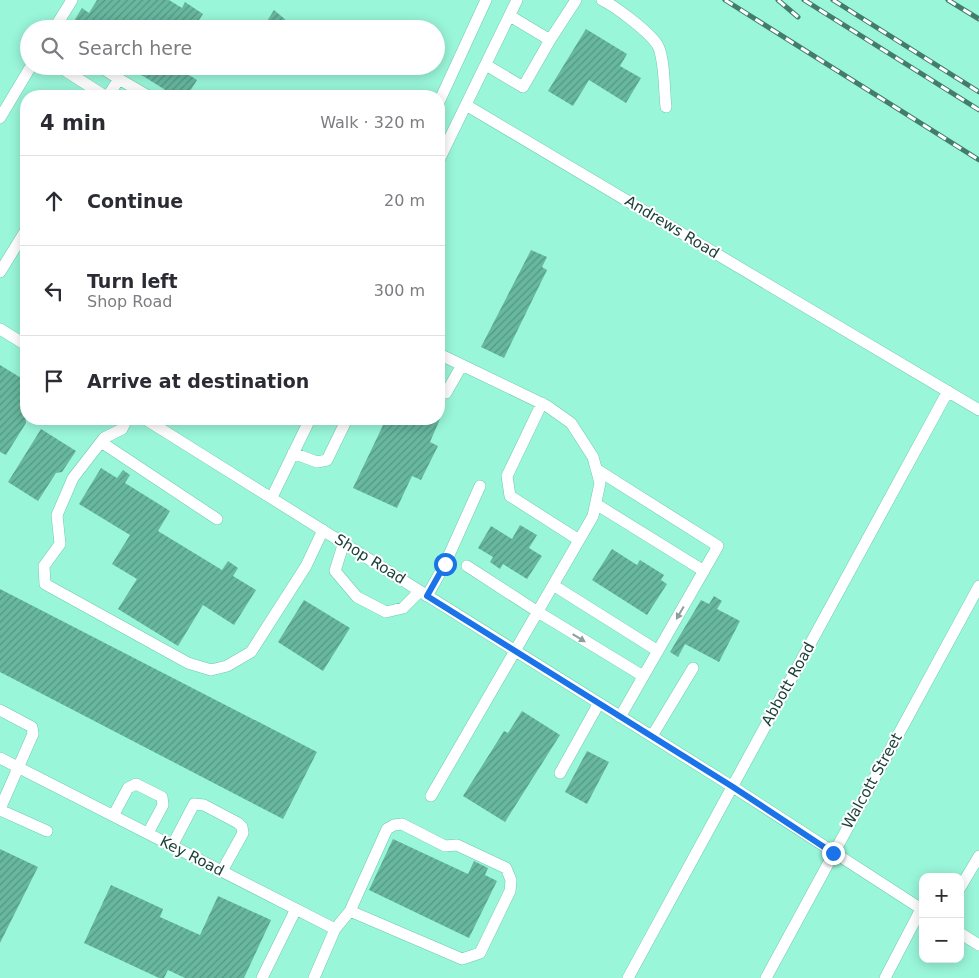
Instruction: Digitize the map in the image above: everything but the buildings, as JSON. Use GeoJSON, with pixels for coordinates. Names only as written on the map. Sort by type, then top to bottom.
{"type":"FeatureCollection","features":[{"type":"Feature","properties":{"kind":"street"},"geometry":{"type":"LineString","coordinates":[[60,20],[72,0]]}},
{"type":"Feature","properties":{"kind":"street"},"geometry":{"type":"LineString","coordinates":[[445,90],[486,0]]}},
{"type":"Feature","properties":{"kind":"street"},"geometry":{"type":"LineString","coordinates":[[445,148],[517,0]]}},
{"type":"Feature","properties":{"kind":"street"},"geometry":{"type":"LineString","coordinates":[[486,65],[523,87],[576,0]]}},
{"type":"Feature","properties":{"kind":"street"},"geometry":{"type":"LineString","coordinates":[[602,0],[611,4],[633,21],[658,46],[666,108]]}},
{"type":"Feature","properties":{"kind":"street"},"geometry":{"type":"LineString","coordinates":[[510,16],[550,40]]}},
{"type":"Feature","properties":{"kind":"street"},"geometry":{"type":"LineString","coordinates":[[0,118],[26,75]]}},
{"type":"Feature","properties":{"kind":"street"},"geometry":{"type":"LineString","coordinates":[[73,75],[97,90]]}},
{"type":"Feature","properties":{"kind":"street"},"geometry":{"type":"LineString","coordinates":[[113,75],[138,90]]}},
{"type":"Feature","properties":{"kind":"street"},"geometry":{"type":"LineString","coordinates":[[111,90],[119,79]]}},
{"type":"Feature","properties":{"kind":"street","name":"Andrews Road"},"geometry":{"type":"LineString","coordinates":[[466,106],[979,410]]}},
{"type":"Feature","properties":{"kind":"street"},"geometry":{"type":"LineString","coordinates":[[0,272],[20,240]]}},
{"type":"Feature","properties":{"kind":"street"},"geometry":{"type":"LineString","coordinates":[[0,329],[20,341]]}},
{"type":"Feature","properties":{"kind":"street"},"geometry":{"type":"LineString","coordinates":[[431,796],[593,516],[600,483],[593,457],[572,423],[542,404],[445,357]]}},
{"type":"Feature","properties":{"kind":"street"},"geometry":{"type":"LineString","coordinates":[[446,393],[462,365]]}},
{"type":"Feature","properties":{"kind":"street","name":"Abbott Road"},"geometry":{"type":"LineString","coordinates":[[628,978],[948,390]]}},
{"type":"Feature","properties":{"kind":"street"},"geometry":{"type":"LineString","coordinates":[[542,404],[507,476],[510,496],[579,540]]}},
{"type":"Feature","properties":{"kind":"street"},"geometry":{"type":"LineString","coordinates":[[124,425],[101,442],[73,478],[57,515],[60,544],[44,566],[46,584],[188,663],[211,670],[227,666],[250,652],[306,566],[324,530]]}},
{"type":"Feature","properties":{"kind":"street","name":"Shop Road"},"geometry":{"type":"LineString","coordinates":[[155,425],[733,787],[919,908]]}},
{"type":"Feature","properties":{"kind":"street"},"geometry":{"type":"LineString","coordinates":[[272,497],[307,425]]}},
{"type":"Feature","properties":{"kind":"street"},"geometry":{"type":"LineString","coordinates":[[293,453],[317,462],[328,460],[344,425]]}},
{"type":"Feature","properties":{"kind":"street"},"geometry":{"type":"LineString","coordinates":[[101,442],[218,519]]}},
{"type":"Feature","properties":{"kind":"street"},"geometry":{"type":"LineString","coordinates":[[596,469],[718,546],[620,717]]}},
{"type":"Feature","properties":{"kind":"street"},"geometry":{"type":"LineString","coordinates":[[344,542],[335,571],[357,597],[386,612],[403,608],[424,593],[445,564],[480,486]]}},
{"type":"Feature","properties":{"kind":"street"},"geometry":{"type":"LineString","coordinates":[[596,504],[704,571]]}},
{"type":"Feature","properties":{"kind":"street"},"geometry":{"type":"LineString","coordinates":[[467,566],[538,612],[644,676]]}},
{"type":"Feature","properties":{"kind":"street"},"geometry":{"type":"LineString","coordinates":[[553,586],[658,650]]}},
{"type":"Feature","properties":{"kind":"street","name":"Walcott Street"},"geometry":{"type":"LineString","coordinates":[[766,978],[979,586]]}},
{"type":"Feature","properties":{"kind":"street"},"geometry":{"type":"LineString","coordinates":[[652,736],[693,668]]}},
{"type":"Feature","properties":{"kind":"street"},"geometry":{"type":"LineString","coordinates":[[560,774],[599,703]]}},
{"type":"Feature","properties":{"kind":"street"},"geometry":{"type":"LineString","coordinates":[[0,710],[32,727],[33,734],[0,810],[47,831]]}},
{"type":"Feature","properties":{"kind":"street","name":"Key Road"},"geometry":{"type":"LineString","coordinates":[[0,758],[336,929]]}},
{"type":"Feature","properties":{"kind":"street"},"geometry":{"type":"LineString","coordinates":[[113,816],[128,788],[136,784],[162,797],[163,806],[148,833]]}},
{"type":"Feature","properties":{"kind":"street"},"geometry":{"type":"LineString","coordinates":[[172,846],[192,806],[199,804],[213,810],[238,823],[242,827],[243,833],[222,871]]}},
{"type":"Feature","properties":{"kind":"street"},"geometry":{"type":"LineString","coordinates":[[314,978],[336,929],[350,911],[387,829],[394,825],[402,824],[446,846],[457,845],[506,868],[511,880],[510,891],[480,954],[472,958],[462,959],[350,911]]}},
{"type":"Feature","properties":{"kind":"street"},"geometry":{"type":"LineString","coordinates":[[964,881],[979,856]]}},
{"type":"Feature","properties":{"kind":"street"},"geometry":{"type":"LineString","coordinates":[[262,978],[296,909]]}},
{"type":"Feature","properties":{"kind":"street"},"geometry":{"type":"LineString","coordinates":[[885,978],[919,916]]}},
{"type":"Feature","properties":{"kind":"street"},"geometry":{"type":"LineString","coordinates":[[964,936],[979,945]]}},
{"type":"Feature","properties":{"kind":"railway"},"geometry":{"type":"LineString","coordinates":[[725,0],[979,160]]}},
{"type":"Feature","properties":{"kind":"railway"},"geometry":{"type":"LineString","coordinates":[[778,0],[798,17]]}},
{"type":"Feature","properties":{"kind":"railway"},"geometry":{"type":"LineString","coordinates":[[804,0],[979,110]]}},
{"type":"Feature","properties":{"kind":"railway"},"geometry":{"type":"LineString","coordinates":[[833,0],[979,92]]}},
{"type":"Feature","properties":{"kind":"railway"},"geometry":{"type":"LineString","coordinates":[[948,0],[979,19]]}},
{"type":"Feature","properties":{"kind":"route"},"geometry":{"type":"LineString","coordinates":[[445,564],[427,596],[733,787],[833,853]]}}]}
